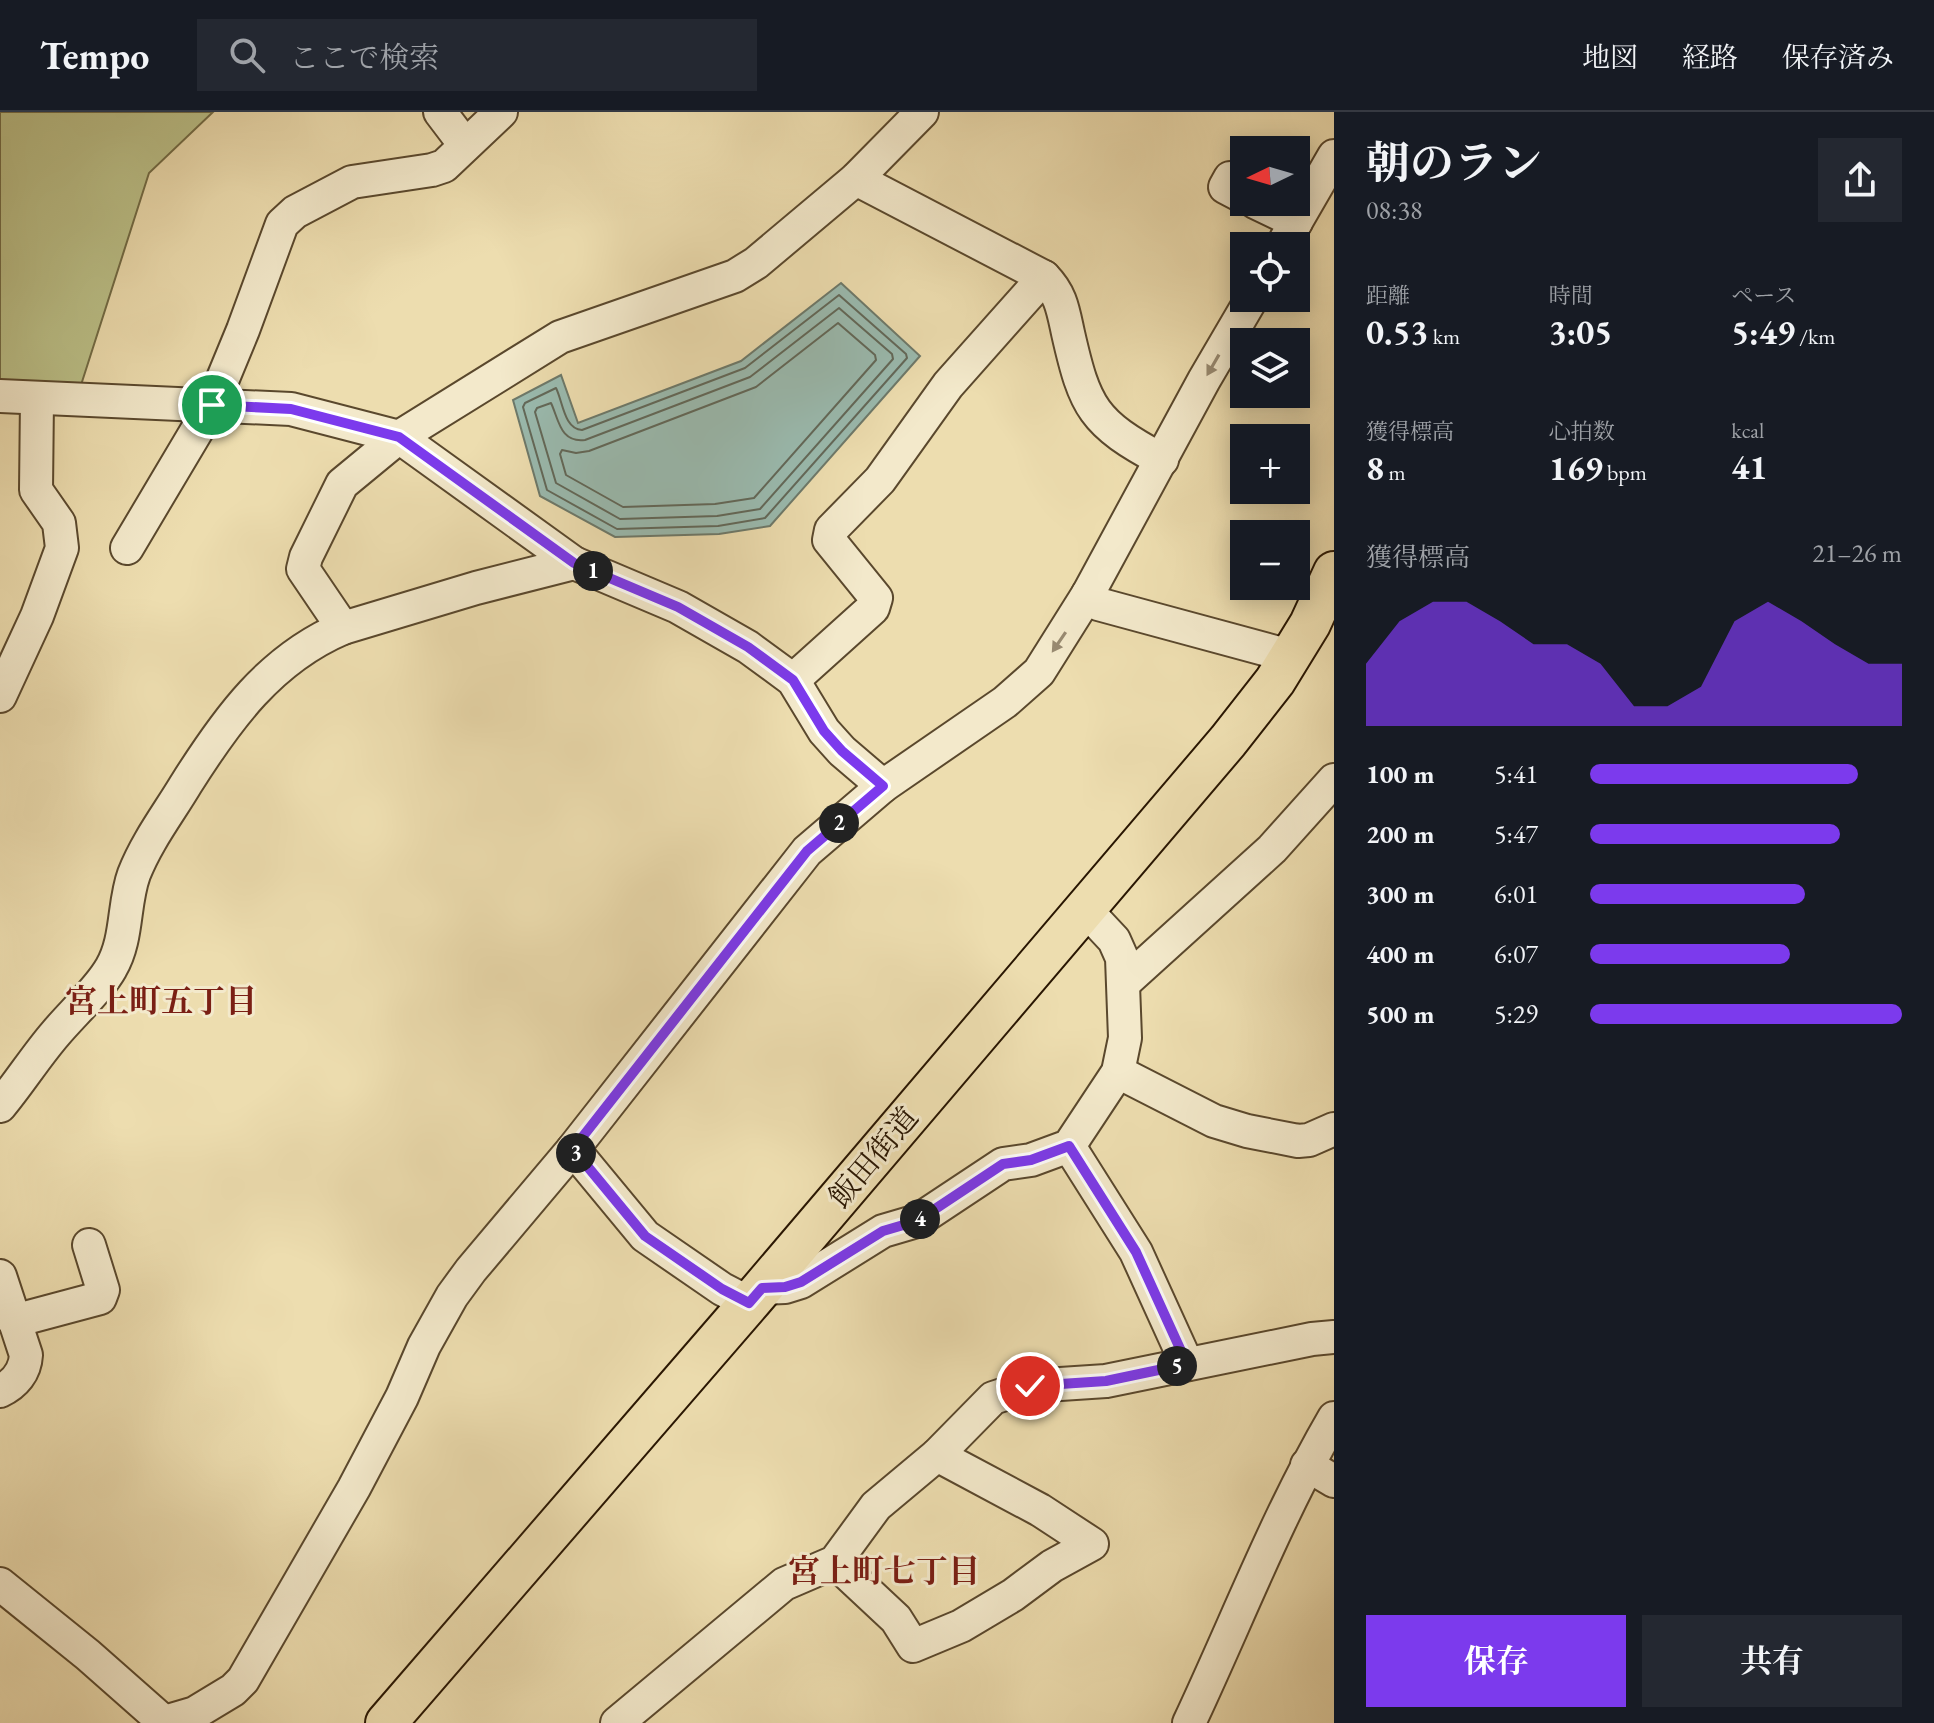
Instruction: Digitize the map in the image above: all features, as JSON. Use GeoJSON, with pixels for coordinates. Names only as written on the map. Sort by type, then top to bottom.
{"type":"FeatureCollection","features":[{"type":"Feature","properties":{"kind":"main road","name":"飯田街道"},"geometry":{"type":"LineString","coordinates":[[386,1723],[756,1296],[1228,741],[1275,681],[1310,624],[1334,572]]}},
{"type":"Feature","properties":{"kind":"street"},"geometry":{"type":"LineString","coordinates":[[440,112],[465,145]]}},
{"type":"Feature","properties":{"kind":"street"},"geometry":{"type":"LineString","coordinates":[[127,548],[212,405],[282,224],[295,212],[352,182],[444,166],[501,112]]}},
{"type":"Feature","properties":{"kind":"street"},"geometry":{"type":"LineString","coordinates":[[343,628],[303,569],[342,484],[399,437],[560,337],[735,276],[756,263],[856,179],[922,112]]}},
{"type":"Feature","properties":{"kind":"street"},"geometry":{"type":"LineString","coordinates":[[1290,232],[1334,156]]}},
{"type":"Feature","properties":{"kind":"street"},"geometry":{"type":"LineString","coordinates":[[856,179],[1044,277],[1061,299],[1080,381],[1090,405],[1112,431],[1162,460]]}},
{"type":"Feature","properties":{"kind":"street"},"geometry":{"type":"LineString","coordinates":[[1270,216],[1287,232]]}},
{"type":"Feature","properties":{"kind":"street"},"geometry":{"type":"LineString","coordinates":[[793,680],[873,608],[876,598],[829,540],[831,530],[880,480],[948,385],[1044,277]]}},
{"type":"Feature","properties":{"kind":"street"},"geometry":{"type":"LineString","coordinates":[[0,1584],[88,1655],[163,1722],[195,1713],[223,1697],[243,1680],[354,1488],[402,1397],[424,1346],[452,1296],[478,1260],[573,1149],[807,851],[883,786],[1005,702],[1039,672],[1088,594],[1244,312]]}},
{"type":"Feature","properties":{"kind":"street"},"geometry":{"type":"LineString","coordinates":[[0,396],[291,409],[399,437],[574,563],[678,607],[748,647],[793,680],[824,731],[883,786]]}},
{"type":"Feature","properties":{"kind":"street"},"geometry":{"type":"LineString","coordinates":[[0,696],[32,629],[62,548],[59,523],[36,490],[37,399]]}},
{"type":"Feature","properties":{"kind":"street"},"geometry":{"type":"LineString","coordinates":[[0,1106],[46,1044],[111,968],[124,934],[133,876],[157,827],[205,752],[243,701],[278,667],[326,635],[343,628],[476,588],[574,563]]}},
{"type":"Feature","properties":{"kind":"street"},"geometry":{"type":"LineString","coordinates":[[1088,594],[1098,604],[1290,656]]}},
{"type":"Feature","properties":{"kind":"street"},"geometry":{"type":"LineString","coordinates":[[1124,983],[1272,849],[1334,780]]}},
{"type":"Feature","properties":{"kind":"street"},"geometry":{"type":"LineString","coordinates":[[573,1149],[645,1236],[722,1289],[756,1296],[801,1282],[883,1231],[917,1221],[1003,1164],[1031,1160],[1069,1146],[1118,1072],[1125,1038],[1122,958],[1114,940],[1084,908]]}},
{"type":"Feature","properties":{"kind":"street"},"geometry":{"type":"LineString","coordinates":[[1118,1072],[1214,1121],[1238,1128],[1298,1141],[1309,1140],[1334,1129]]}},
{"type":"Feature","properties":{"kind":"street"},"geometry":{"type":"LineString","coordinates":[[1069,1146],[1136,1252],[1187,1364]]}},
{"type":"Feature","properties":{"kind":"street"},"geometry":{"type":"LineString","coordinates":[[14,1321],[100,1298],[103,1290],[89,1245]]}},
{"type":"Feature","properties":{"kind":"street"},"geometry":{"type":"LineString","coordinates":[[0,1276],[26,1355],[26,1365],[10,1386],[0,1391]]}},
{"type":"Feature","properties":{"kind":"street"},"geometry":{"type":"LineString","coordinates":[[617,1723],[784,1584],[835,1562],[876,1506],[937,1455],[993,1398],[1030,1386],[1106,1381],[1334,1337]]}},
{"type":"Feature","properties":{"kind":"street"},"geometry":{"type":"LineString","coordinates":[[1181,1721],[1266,1547],[1320,1473],[1334,1418]]}},
{"type":"Feature","properties":{"kind":"street"},"geometry":{"type":"LineString","coordinates":[[835,1562],[896,1619],[913,1646],[961,1626],[1013,1595],[1052,1566],[1092,1544],[1040,1510],[937,1455]]}},
{"type":"Feature","properties":{"kind":"green space"},"geometry":{"type":"Polygon","coordinates":[[[0,112],[213,112],[149,173],[81,385],[0,380],[0,112]]]}},
{"type":"Feature","properties":{"kind":"water"},"geometry":{"type":"Polygon","coordinates":[[[841,283],[920,356],[770,526],[719,534],[615,537],[540,496],[513,400],[561,375],[578,423],[741,361],[841,283]]]}},
{"type":"Feature","properties":{"kind":"district","name":"宮上町五丁目"},"geometry":{"type":"Point","coordinates":[161,1001]}},
{"type":"Feature","properties":{"kind":"district","name":"宮上町七丁目"},"geometry":{"type":"Point","coordinates":[884,1571]}},
{"type":"Feature","properties":{"kind":"route"},"geometry":{"type":"LineString","coordinates":[[212,405],[291,409],[399,437],[574,563],[678,607],[748,647],[793,680],[824,731],[883,786],[807,851],[573,1149],[645,1236],[722,1289],[749,1303],[762,1288],[785,1287],[801,1282],[883,1231],[917,1221],[1003,1164],[1031,1160],[1069,1146],[1136,1252],[1187,1364],[1106,1381],[1030,1386]]}}]}
